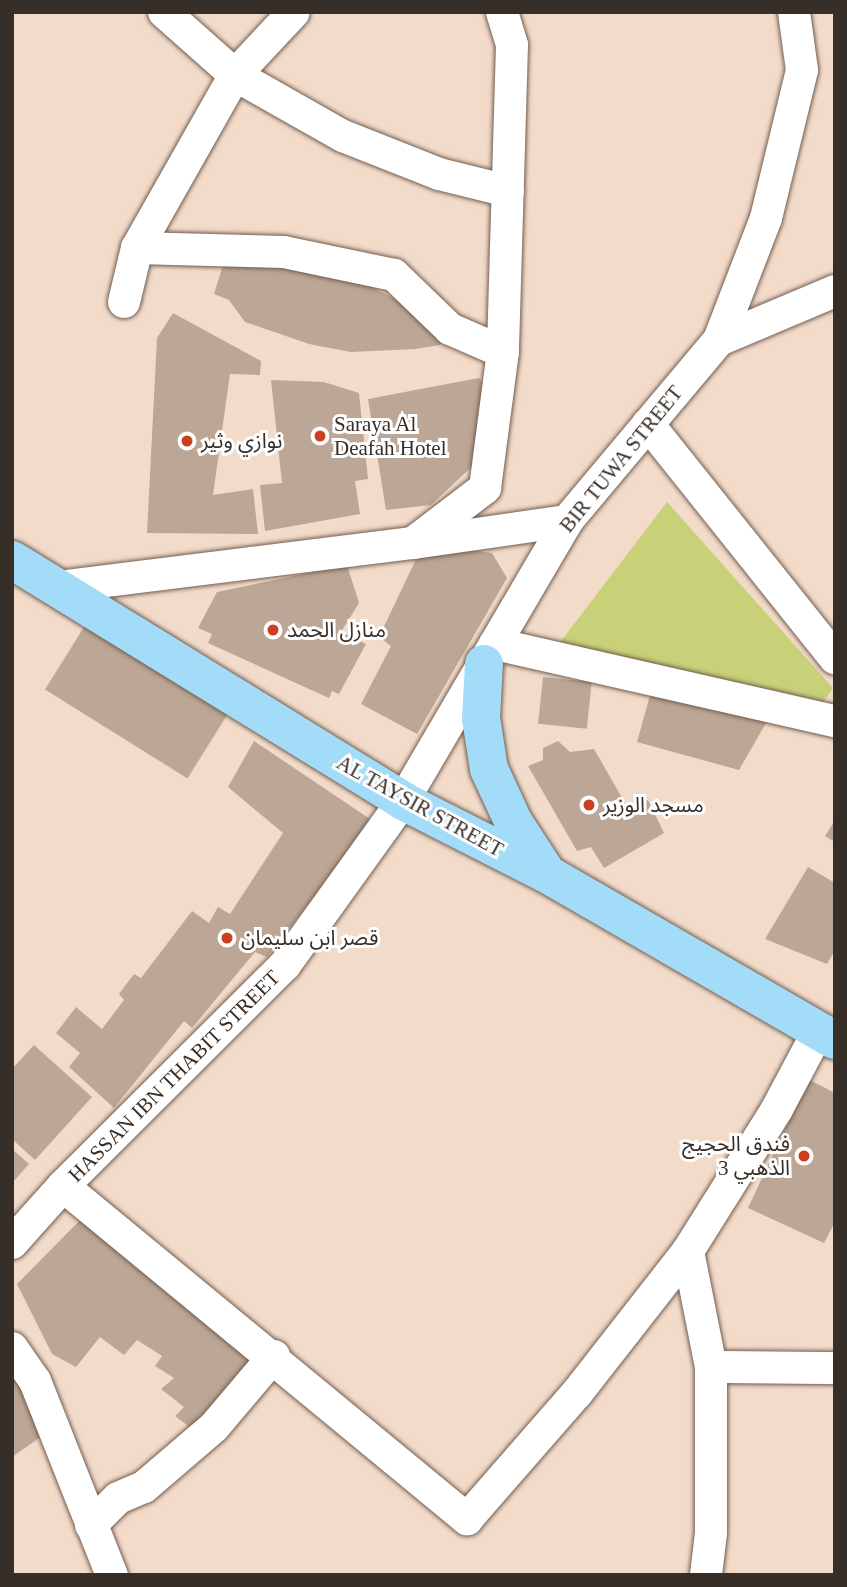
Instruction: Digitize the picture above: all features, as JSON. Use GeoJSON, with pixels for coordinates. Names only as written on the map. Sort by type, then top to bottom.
{"type":"FeatureCollection","features":[{"type":"Feature","properties":{"kind":"highway","name":"AL TAYSIR STREET"},"geometry":{"type":"LineString","coordinates":[[12,560],[403,801],[547,874],[826,1036]]}},
{"type":"Feature","properties":{"kind":"highway"},"geometry":{"type":"LineString","coordinates":[[489,654],[481,718],[489,769],[514,823],[547,874]]}},
{"type":"Feature","properties":{"kind":"street"},"geometry":{"type":"LineString","coordinates":[[164,12],[235,75],[343,136],[439,174],[508,191]]}},
{"type":"Feature","properties":{"kind":"street"},"geometry":{"type":"LineString","coordinates":[[124,302],[137,248],[235,75],[294,12]]}},
{"type":"Feature","properties":{"kind":"street"},"geometry":{"type":"LineString","coordinates":[[413,543],[485,488],[503,352],[512,45],[502,12]]}},
{"type":"Feature","properties":{"kind":"street"},"geometry":{"type":"LineString","coordinates":[[719,340],[766,218],[802,70],[794,12]]}},
{"type":"Feature","properties":{"kind":"street"},"geometry":{"type":"LineString","coordinates":[[137,248],[284,252],[394,275],[450,329],[503,352]]}},
{"type":"Feature","properties":{"kind":"street","name":"BIR TUWA STREET"},"geometry":{"type":"LineString","coordinates":[[403,801],[567,521],[719,340],[835,291]]}},
{"type":"Feature","properties":{"kind":"street"},"geometry":{"type":"LineString","coordinates":[[648,424],[835,658]]}},
{"type":"Feature","properties":{"kind":"street"},"geometry":{"type":"LineString","coordinates":[[59,587],[567,521]]}},
{"type":"Feature","properties":{"kind":"street"},"geometry":{"type":"LineString","coordinates":[[489,654],[835,721]]}},
{"type":"Feature","properties":{"kind":"street","name":"HASSAN IBN THABIT STREET"},"geometry":{"type":"LineString","coordinates":[[12,1243],[63,1186],[285,965],[403,801]]}},
{"type":"Feature","properties":{"kind":"street"},"geometry":{"type":"LineString","coordinates":[[63,1186],[274,1356],[467,1519],[577,1392],[688,1251],[826,1036]]}},
{"type":"Feature","properties":{"kind":"street"},"geometry":{"type":"LineString","coordinates":[[688,1251],[711,1367],[711,1533],[706,1575]]}},
{"type":"Feature","properties":{"kind":"street"},"geometry":{"type":"LineString","coordinates":[[12,1348],[35,1381],[112,1575]]}},
{"type":"Feature","properties":{"kind":"street"},"geometry":{"type":"LineString","coordinates":[[92,1525],[118,1498],[144,1487],[214,1427],[274,1356]]}},
{"type":"Feature","properties":{"kind":"street"},"geometry":{"type":"LineString","coordinates":[[711,1367],[835,1368]]}},
{"type":"Feature","properties":{"kind":"green space"},"geometry":{"type":"Polygon","coordinates":[[[667,502],[833,688],[820,707],[558,645],[667,502]]]}},
{"type":"Feature","properties":{"kind":"building"},"geometry":{"type":"Polygon","coordinates":[[[223,265],[328,265],[441,322],[448,334],[440,345],[415,349],[351,352],[309,344],[245,322],[229,300],[214,294],[223,265]]]}},
{"type":"Feature","properties":{"kind":"building","name":"نوازي وثير"},"geometry":{"type":"Polygon","coordinates":[[[173,313],[261,361],[260,375],[230,374],[213,495],[253,489],[258,534],[147,533],[157,338],[173,313]]]}},
{"type":"Feature","properties":{"kind":"building"},"geometry":{"type":"Polygon","coordinates":[[[479,378],[489,391],[482,457],[431,505],[386,510],[368,399],[479,378]]]}},
{"type":"Feature","properties":{"kind":"building","name":"Saraya Al Deafah Hotel"},"geometry":{"type":"Polygon","coordinates":[[[271,380],[324,382],[359,393],[368,479],[355,481],[360,514],[265,531],[260,485],[282,483],[271,380]]]}},
{"type":"Feature","properties":{"kind":"building"},"geometry":{"type":"Polygon","coordinates":[[[465,549],[492,553],[507,578],[417,734],[361,704],[391,646],[379,637],[418,555],[465,549]]]}},
{"type":"Feature","properties":{"kind":"building","name":"منازل الحمد"},"geometry":{"type":"Polygon","coordinates":[[[347,565],[359,603],[341,632],[366,644],[339,694],[332,691],[329,698],[208,643],[212,634],[198,628],[217,592],[347,565]]]}},
{"type":"Feature","properties":{"kind":"building"},"geometry":{"type":"Polygon","coordinates":[[[89,619],[231,708],[187,778],[45,689],[89,619]]]}},
{"type":"Feature","properties":{"kind":"building"},"geometry":{"type":"Polygon","coordinates":[[[543,677],[592,682],[587,729],[538,724],[543,677]]]}},
{"type":"Feature","properties":{"kind":"building"},"geometry":{"type":"Polygon","coordinates":[[[651,692],[770,716],[739,770],[637,742],[651,692]]]}},
{"type":"Feature","properties":{"kind":"building","name":"قصر ابن سليمان"},"geometry":{"type":"Polygon","coordinates":[[[254,741],[373,821],[267,957],[255,952],[192,1028],[184,1021],[114,1108],[69,1067],[80,1053],[56,1033],[76,1007],[102,1029],[124,1000],[119,994],[134,974],[141,978],[192,911],[209,923],[218,907],[230,914],[283,833],[228,787],[254,741]]]}},
{"type":"Feature","properties":{"kind":"building","name":"مسجد الوزير"},"geometry":{"type":"Polygon","coordinates":[[[558,741],[570,752],[594,749],[629,810],[648,800],[664,833],[604,868],[591,847],[577,851],[528,766],[543,760],[543,748],[558,741]]]}},
{"type":"Feature","properties":{"kind":"building"},"geometry":{"type":"Polygon","coordinates":[[[835,820],[835,842],[825,836],[835,820]]]}},
{"type":"Feature","properties":{"kind":"building"},"geometry":{"type":"Polygon","coordinates":[[[808,867],[835,883],[835,950],[827,964],[765,939],[808,867]]]}},
{"type":"Feature","properties":{"kind":"building"},"geometry":{"type":"Polygon","coordinates":[[[34,1045],[92,1097],[35,1160],[12,1139],[12,1069],[34,1045]]]}},
{"type":"Feature","properties":{"kind":"building","name":"فندق الحجيج الذهبي 3"},"geometry":{"type":"Polygon","coordinates":[[[808,1079],[835,1093],[835,1222],[824,1243],[748,1208],[808,1079]]]}},
{"type":"Feature","properties":{"kind":"building"},"geometry":{"type":"Polygon","coordinates":[[[12,1149],[29,1164],[12,1183],[12,1149]]]}},
{"type":"Feature","properties":{"kind":"building"},"geometry":{"type":"Polygon","coordinates":[[[87,1213],[258,1350],[195,1431],[175,1416],[184,1407],[161,1389],[174,1378],[155,1366],[162,1356],[137,1340],[124,1355],[100,1337],[76,1367],[52,1354],[17,1284],[87,1213]]]}},
{"type":"Feature","properties":{"kind":"building"},"geometry":{"type":"Polygon","coordinates":[[[12,1368],[42,1436],[12,1457],[12,1368]]]}},
{"type":"Feature","properties":{"kind":"place","name":"Saraya Al Deafah Hotel"},"geometry":{"type":"Point","coordinates":[320,436]}},
{"type":"Feature","properties":{"kind":"place","name":"نوازي وثير"},"geometry":{"type":"Point","coordinates":[187,441]}},
{"type":"Feature","properties":{"kind":"place","name":"منازل الحمد"},"geometry":{"type":"Point","coordinates":[273,630]}},
{"type":"Feature","properties":{"kind":"place","name":"مسجد الوزير"},"geometry":{"type":"Point","coordinates":[589,805]}},
{"type":"Feature","properties":{"kind":"place","name":"قصر ابن سليمان"},"geometry":{"type":"Point","coordinates":[227,938]}},
{"type":"Feature","properties":{"kind":"place","name":"فندق الحجيج الذهبي 3"},"geometry":{"type":"Point","coordinates":[804,1156]}}]}
